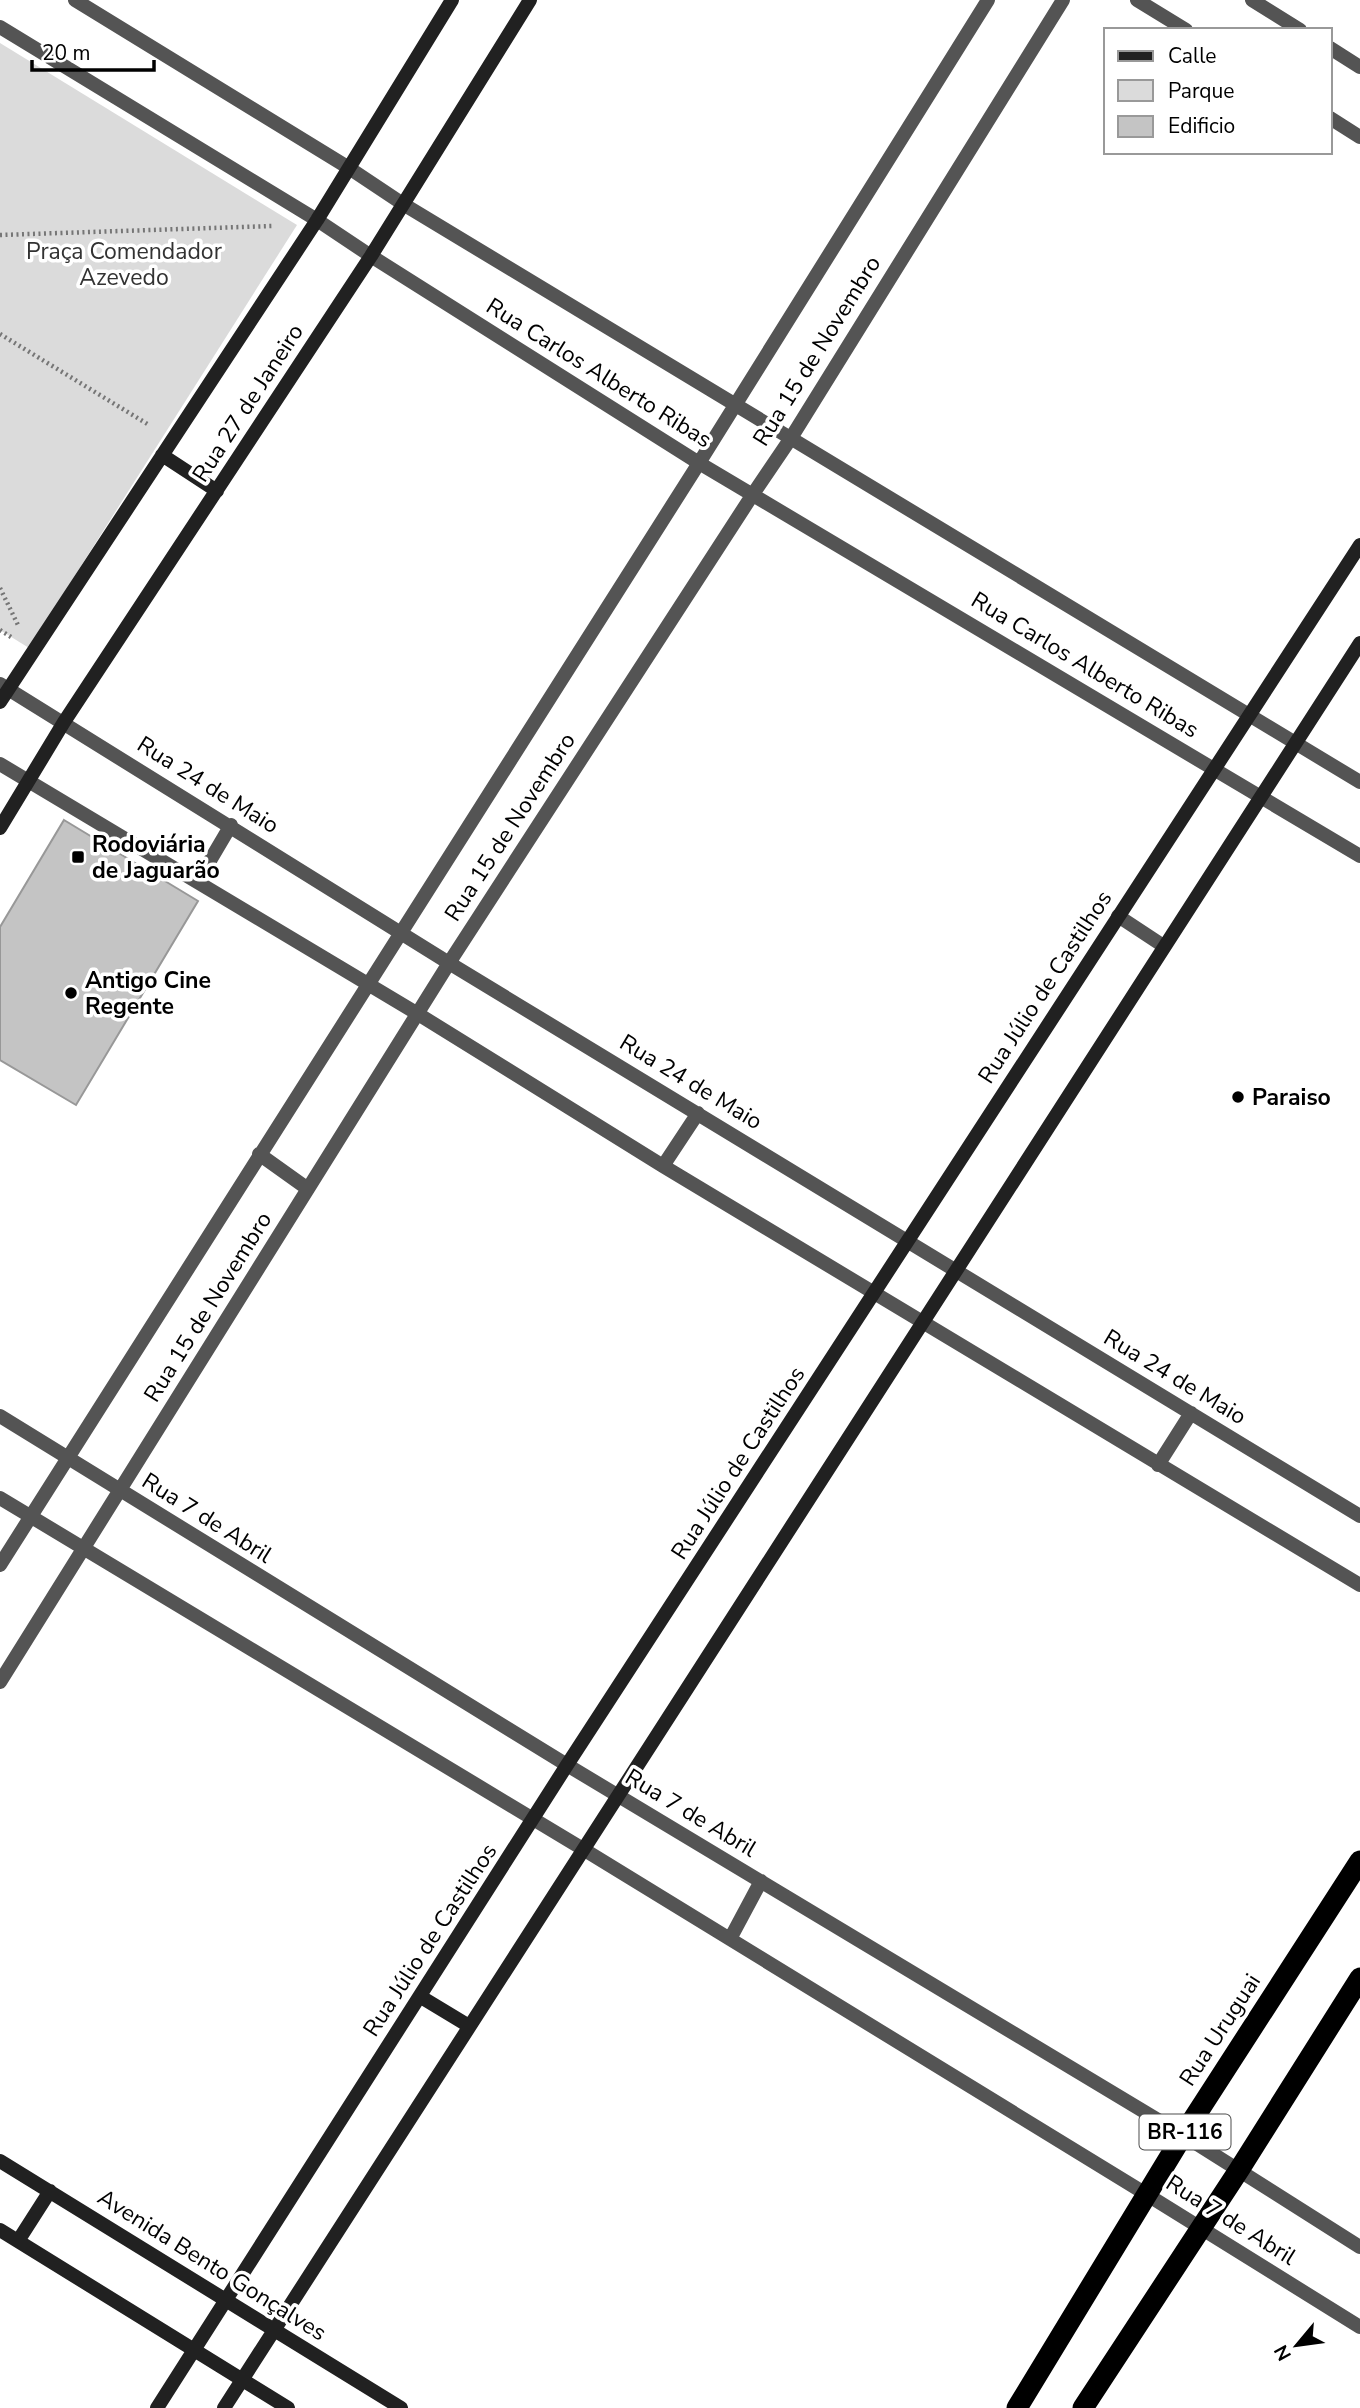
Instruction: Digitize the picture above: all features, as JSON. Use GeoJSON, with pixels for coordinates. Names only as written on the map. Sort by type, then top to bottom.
{"type":"FeatureCollection","features":[{"type":"Feature","properties":{"kind":"highway","name":"Rua Uruguai"},"geometry":{"type":"LineString","coordinates":[[1017,2408],[1146,2194],[1360,1861]]}},
{"type":"Feature","properties":{"kind":"highway","name":"BR-116"},"geometry":{"type":"LineString","coordinates":[[1083,2408],[1239,2170],[1360,1978]]}},
{"type":"Feature","properties":{"kind":"street","name":"Rua Carlos Alberto Ribas"},"geometry":{"type":"LineString","coordinates":[[75,0],[403,204],[1360,782]]}},
{"type":"Feature","properties":{"kind":"street","name":"Rua 27 de Janeiro"},"geometry":{"type":"LineString","coordinates":[[0,702],[4,686],[162,455],[317,220],[452,0]]}},
{"type":"Feature","properties":{"kind":"street","name":"Rua 27 de Janeiro"},"geometry":{"type":"LineString","coordinates":[[0,828],[64,723],[371,256],[530,0]]}},
{"type":"Feature","properties":{"kind":"street","name":"Rua 15 de Novembro"},"geometry":{"type":"LineString","coordinates":[[0,1565],[699,463],[988,0]]}},
{"type":"Feature","properties":{"kind":"street","name":"Rua 15 de Novembro"},"geometry":{"type":"LineString","coordinates":[[0,1682],[449,962],[791,438],[1063,0]]}},
{"type":"Feature","properties":{"kind":"street"},"geometry":{"type":"LineString","coordinates":[[1137,0],[1183,28]]}},
{"type":"Feature","properties":{"kind":"street"},"geometry":{"type":"LineString","coordinates":[[1252,0],[1297,28]]}},
{"type":"Feature","properties":{"kind":"street","name":"Rua Carlos Alberto Ribas"},"geometry":{"type":"LineString","coordinates":[[0,27],[317,220],[699,463],[1360,856]]}},
{"type":"Feature","properties":{"kind":"street"},"geometry":{"type":"LineString","coordinates":[[1332,49],[1360,67]]}},
{"type":"Feature","properties":{"kind":"street"},"geometry":{"type":"LineString","coordinates":[[1332,119],[1360,137]]}},
{"type":"Feature","properties":{"kind":"street"},"geometry":{"type":"LineString","coordinates":[[162,455],[217,491]]}},
{"type":"Feature","properties":{"kind":"street","name":"Rua Júlio de Castilhos"},"geometry":{"type":"LineString","coordinates":[[157,2408],[568,1765],[1360,545]]}},
{"type":"Feature","properties":{"kind":"street"},"geometry":{"type":"LineString","coordinates":[[224,2408],[1162,945],[1360,643]]}},
{"type":"Feature","properties":{"kind":"street","name":"Rua 24 de Maio"},"geometry":{"type":"LineString","coordinates":[[4,686],[449,962],[1360,1516]]}},
{"type":"Feature","properties":{"kind":"street"},"geometry":{"type":"LineString","coordinates":[[0,764],[198,881],[922,1323],[1360,1585]]}},
{"type":"Feature","properties":{"kind":"street"},"geometry":{"type":"LineString","coordinates":[[198,881],[231,825]]}},
{"type":"Feature","properties":{"kind":"street"},"geometry":{"type":"LineString","coordinates":[[1118,916],[1162,945]]}},
{"type":"Feature","properties":{"kind":"street"},"geometry":{"type":"LineString","coordinates":[[663,1166],[698,1113]]}},
{"type":"Feature","properties":{"kind":"street"},"geometry":{"type":"LineString","coordinates":[[259,1154],[308,1189]]}},
{"type":"Feature","properties":{"kind":"street"},"geometry":{"type":"LineString","coordinates":[[1158,1465],[1191,1413]]}},
{"type":"Feature","properties":{"kind":"street","name":"Rua 7 de Abril"},"geometry":{"type":"LineString","coordinates":[[0,1416],[568,1765],[1183,2135],[1360,2247]]}},
{"type":"Feature","properties":{"kind":"street","name":"Rua 7 de Abril"},"geometry":{"type":"LineString","coordinates":[[0,1498],[82,1550],[583,1849],[1360,2327]]}},
{"type":"Feature","properties":{"kind":"street"},"geometry":{"type":"LineString","coordinates":[[730,1939],[761,1881]]}},
{"type":"Feature","properties":{"kind":"street"},"geometry":{"type":"LineString","coordinates":[[421,1997],[469,2026]]}},
{"type":"Feature","properties":{"kind":"street","name":"Avenida Bento Gonçalves"},"geometry":{"type":"LineString","coordinates":[[0,2161],[401,2408]]}},
{"type":"Feature","properties":{"kind":"street"},"geometry":{"type":"LineString","coordinates":[[18,2241],[50,2191]]}},
{"type":"Feature","properties":{"kind":"street"},"geometry":{"type":"LineString","coordinates":[[0,2230],[288,2408]]}},
{"type":"Feature","properties":{"kind":"path"},"geometry":{"type":"LineString","coordinates":[[0,235],[283,226]]}},
{"type":"Feature","properties":{"kind":"path"},"geometry":{"type":"LineString","coordinates":[[0,334],[151,426]]}},
{"type":"Feature","properties":{"kind":"path"},"geometry":{"type":"LineString","coordinates":[[0,588],[23,636]]}},
{"type":"Feature","properties":{"kind":"green space","name":"Praça Comendador Azevedo"},"geometry":{"type":"Polygon","coordinates":[[[0,43],[297,225],[29,648],[0,630],[0,43]]]}},
{"type":"Feature","properties":{"kind":"building","name":"Antigo Cine Regente"},"geometry":{"type":"Polygon","coordinates":[[[64,820],[198,901],[76,1105],[0,1060],[0,927],[64,820]]]}},
{"type":"Feature","properties":{"kind":"place","name":"Rodoviária de Jaguarão"},"geometry":{"type":"Point","coordinates":[78,857]}},
{"type":"Feature","properties":{"kind":"place","name":"Antigo Cine Regente"},"geometry":{"type":"Point","coordinates":[71,993]}},
{"type":"Feature","properties":{"kind":"place","name":"Paraiso"},"geometry":{"type":"Point","coordinates":[1238,1097]}}]}
